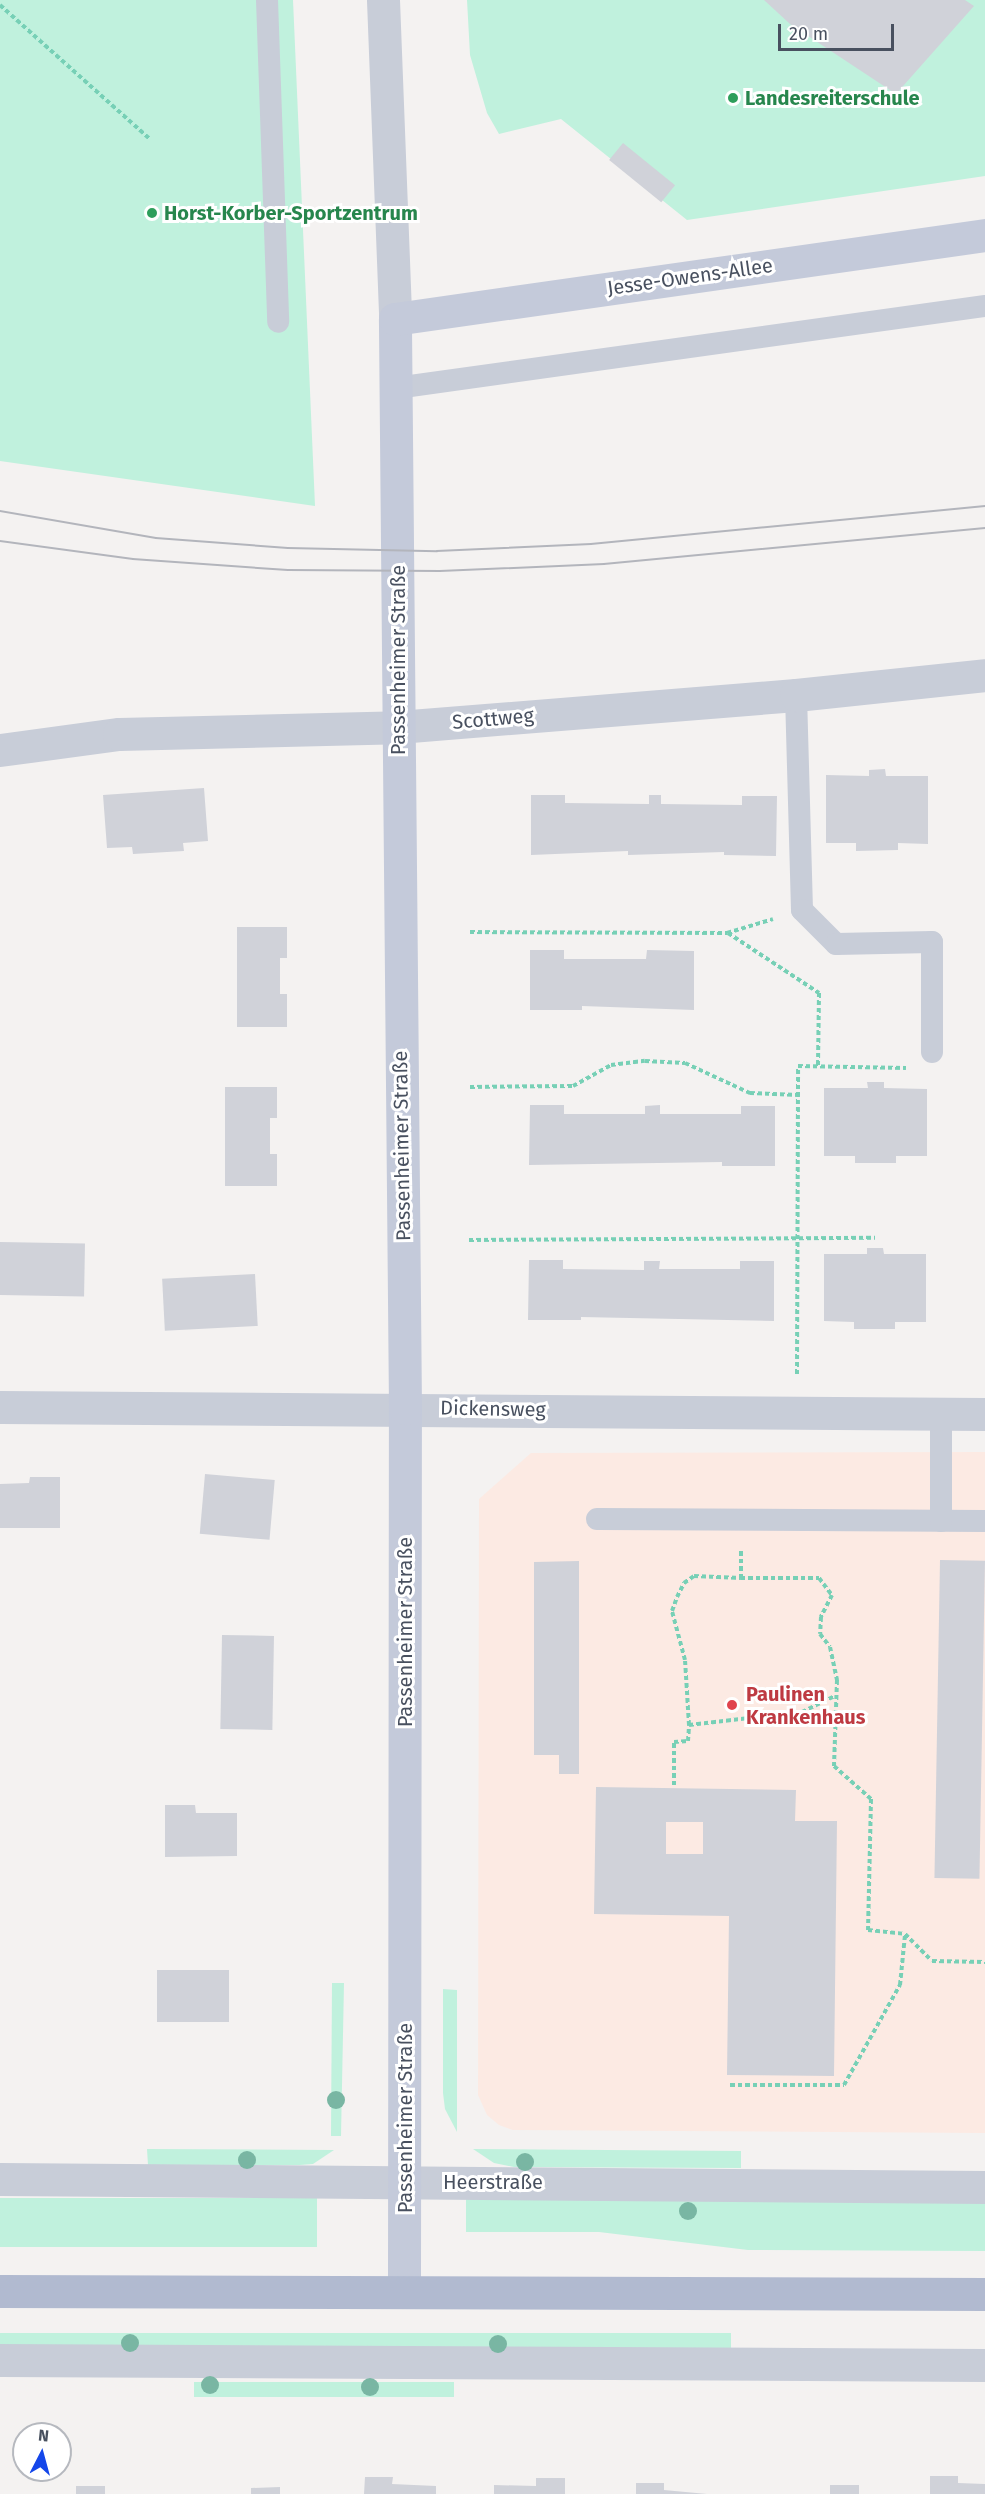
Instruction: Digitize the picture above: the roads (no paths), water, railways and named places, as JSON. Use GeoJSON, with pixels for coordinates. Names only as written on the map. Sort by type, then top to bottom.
{"type":"FeatureCollection","features":[{"type":"Feature","properties":{"kind":"main road"},"geometry":{"type":"LineString","coordinates":[[0,2291],[985,2294]]}},
{"type":"Feature","properties":{"kind":"street","name":"Passenheimer Straße"},"geometry":{"type":"LineString","coordinates":[[383,0],[398,426],[397,667],[405,1408],[404,2291]]}},
{"type":"Feature","properties":{"kind":"street","name":"Jesse-Owens-Allee"},"geometry":{"type":"LineString","coordinates":[[395,319],[985,235]]}},
{"type":"Feature","properties":{"kind":"street","name":"Scottweg"},"geometry":{"type":"LineString","coordinates":[[0,750],[119,734],[399,727],[796,695],[985,675]]}},
{"type":"Feature","properties":{"kind":"street","name":"Dickensweg"},"geometry":{"type":"LineString","coordinates":[[0,1407],[405,1408],[985,1414]]}},
{"type":"Feature","properties":{"kind":"street","name":"Heerstraße"},"geometry":{"type":"LineString","coordinates":[[0,2179],[985,2187]]}},
{"type":"Feature","properties":{"kind":"street"},"geometry":{"type":"LineString","coordinates":[[0,2360],[985,2365]]}},
{"type":"Feature","properties":{"kind":"lane"},"geometry":{"type":"LineString","coordinates":[[267,0],[278,322]]}},
{"type":"Feature","properties":{"kind":"lane"},"geometry":{"type":"LineString","coordinates":[[396,388],[985,306]]}},
{"type":"Feature","properties":{"kind":"lane"},"geometry":{"type":"LineString","coordinates":[[796,695],[802,910],[837,944],[932,942],[932,1052]]}},
{"type":"Feature","properties":{"kind":"lane"},"geometry":{"type":"LineString","coordinates":[[941,1413],[941,1521]]}},
{"type":"Feature","properties":{"kind":"lane"},"geometry":{"type":"LineString","coordinates":[[597,1519],[985,1521]]}},
{"type":"Feature","properties":{"kind":"tram line"},"geometry":{"type":"LineString","coordinates":[[0,511],[156,538],[288,548],[437,551],[591,544],[985,506]]}},
{"type":"Feature","properties":{"kind":"tram line"},"geometry":{"type":"LineString","coordinates":[[0,541],[133,559],[288,570],[440,571],[604,564],[985,528]]}},
{"type":"Feature","properties":{"kind":"place","name":"Landesreiterschule"},"geometry":{"type":"Point","coordinates":[733,98]}},
{"type":"Feature","properties":{"kind":"place","name":"Horst-Korber-Sportzentrum"},"geometry":{"type":"Point","coordinates":[152,213]}},
{"type":"Feature","properties":{"kind":"place","name":"Paulinen Krankenhaus"},"geometry":{"type":"Point","coordinates":[732,1705]}}]}
